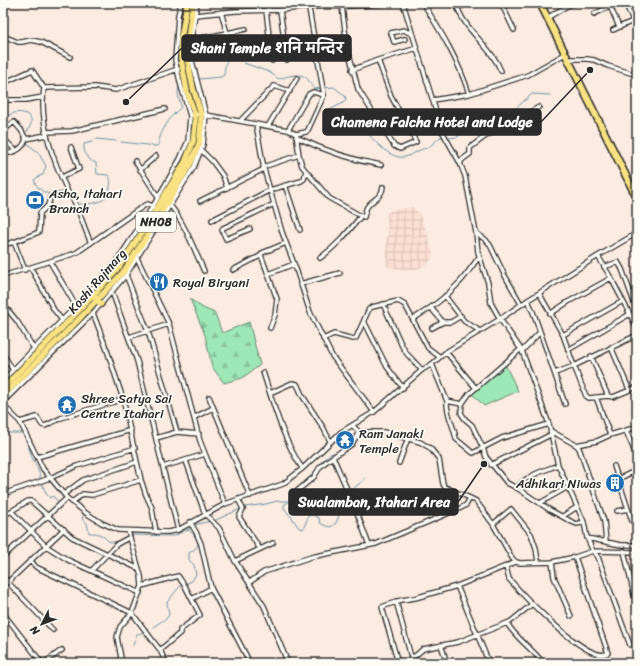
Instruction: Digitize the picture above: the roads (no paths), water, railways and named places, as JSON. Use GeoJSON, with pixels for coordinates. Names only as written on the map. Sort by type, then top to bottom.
{"type":"FeatureCollection","features":[{"type":"Feature","properties":{"kind":"highway"},"geometry":{"type":"LineString","coordinates":[[540,3],[637,198]]}},
{"type":"Feature","properties":{"kind":"main road","name":"Koshi Rajmarg"},"geometry":{"type":"LineString","coordinates":[[3,388],[124,271],[184,162],[193,142],[198,115],[179,69],[181,39],[187,3]]}},
{"type":"Feature","properties":{"kind":"main road","name":"Koshi Rajmarg"},"geometry":{"type":"LineString","coordinates":[[147,229],[169,204],[199,144],[196,88],[188,65],[186,45],[193,3]]}},
{"type":"Feature","properties":{"kind":"main road","name":"Koshi Rajmarg"},"geometry":{"type":"LineString","coordinates":[[3,396],[95,298]]}},
{"type":"Feature","properties":{"kind":"street"},"geometry":{"type":"LineString","coordinates":[[179,69],[175,53],[178,15],[181,3]]}},
{"type":"Feature","properties":{"kind":"street"},"geometry":{"type":"LineString","coordinates":[[196,88],[190,40],[197,3]]}},
{"type":"Feature","properties":{"kind":"street"},"geometry":{"type":"LineString","coordinates":[[267,3],[272,61]]}},
{"type":"Feature","properties":{"kind":"street"},"geometry":{"type":"LineString","coordinates":[[195,15],[221,12],[280,10],[309,5],[342,7],[394,3]]}},
{"type":"Feature","properties":{"kind":"street"},"geometry":{"type":"LineString","coordinates":[[403,3],[442,131],[460,163],[465,176],[479,257],[488,283],[491,303],[521,350],[552,432],[558,464],[584,522],[593,551],[598,557],[630,645]]}},
{"type":"Feature","properties":{"kind":"street"},"geometry":{"type":"LineString","coordinates":[[423,3],[456,60],[463,74],[469,94]]}},
{"type":"Feature","properties":{"kind":"street"},"geometry":{"type":"LineString","coordinates":[[449,3],[464,6],[470,3]]}},
{"type":"Feature","properties":{"kind":"street"},"geometry":{"type":"LineString","coordinates":[[501,3],[514,30]]}},
{"type":"Feature","properties":{"kind":"street"},"geometry":{"type":"LineString","coordinates":[[547,18],[575,3]]}},
{"type":"Feature","properties":{"kind":"street"},"geometry":{"type":"LineString","coordinates":[[594,14],[617,3]]}},
{"type":"Feature","properties":{"kind":"street"},"geometry":{"type":"LineString","coordinates":[[625,3],[637,31]]}},
{"type":"Feature","properties":{"kind":"street"},"geometry":{"type":"LineString","coordinates":[[456,4],[465,22],[487,49],[501,70]]}},
{"type":"Feature","properties":{"kind":"street"},"geometry":{"type":"LineString","coordinates":[[296,136],[308,130],[324,93],[309,5]]}},
{"type":"Feature","properties":{"kind":"street"},"geometry":{"type":"LineString","coordinates":[[610,6],[619,27]]}},
{"type":"Feature","properties":{"kind":"street"},"geometry":{"type":"LineString","coordinates":[[342,7],[342,15],[352,70],[358,89],[394,146],[400,149],[416,142],[392,96],[378,60]]}},
{"type":"Feature","properties":{"kind":"street"},"geometry":{"type":"LineString","coordinates":[[280,10],[287,60]]}},
{"type":"Feature","properties":{"kind":"street"},"geometry":{"type":"LineString","coordinates":[[221,12],[227,33]]}},
{"type":"Feature","properties":{"kind":"street"},"geometry":{"type":"LineString","coordinates":[[614,30],[637,19]]}},
{"type":"Feature","properties":{"kind":"street"},"geometry":{"type":"LineString","coordinates":[[190,40],[246,29]]}},
{"type":"Feature","properties":{"kind":"street"},"geometry":{"type":"LineString","coordinates":[[405,39],[394,42],[391,33],[404,30],[413,35]]}},
{"type":"Feature","properties":{"kind":"street"},"geometry":{"type":"LineString","coordinates":[[3,36],[18,42],[37,40],[70,57]]}},
{"type":"Feature","properties":{"kind":"street"},"geometry":{"type":"LineString","coordinates":[[352,70],[417,48]]}},
{"type":"Feature","properties":{"kind":"street"},"geometry":{"type":"LineString","coordinates":[[433,100],[469,94],[528,75],[566,57],[587,58],[637,75]]}},
{"type":"Feature","properties":{"kind":"street"},"geometry":{"type":"LineString","coordinates":[[44,88],[95,87],[116,90],[188,65]]}},
{"type":"Feature","properties":{"kind":"street"},"geometry":{"type":"LineString","coordinates":[[3,82],[32,70],[44,88],[43,97],[46,133],[62,177],[66,194],[74,201],[84,229],[91,243]]}},
{"type":"Feature","properties":{"kind":"street"},"geometry":{"type":"LineString","coordinates":[[268,126],[298,78]]}},
{"type":"Feature","properties":{"kind":"street"},"geometry":{"type":"LineString","coordinates":[[240,121],[272,87],[276,86],[290,91]]}},
{"type":"Feature","properties":{"kind":"street"},"geometry":{"type":"LineString","coordinates":[[288,130],[309,94],[313,92],[324,93]]}},
{"type":"Feature","properties":{"kind":"street"},"geometry":{"type":"LineString","coordinates":[[3,100],[26,100],[43,97]]}},
{"type":"Feature","properties":{"kind":"street"},"geometry":{"type":"LineString","coordinates":[[460,163],[470,154],[471,147],[483,138],[539,107]]}},
{"type":"Feature","properties":{"kind":"street"},"geometry":{"type":"LineString","coordinates":[[26,138],[46,133],[72,131],[165,109]]}},
{"type":"Feature","properties":{"kind":"street"},"geometry":{"type":"LineString","coordinates":[[198,115],[288,130],[313,145],[357,161],[381,165]]}},
{"type":"Feature","properties":{"kind":"street"},"geometry":{"type":"LineString","coordinates":[[198,115],[206,126],[202,151],[194,168],[169,204],[176,213],[204,271]]}},
{"type":"Feature","properties":{"kind":"street"},"geometry":{"type":"LineString","coordinates":[[3,380],[76,306],[112,292],[126,275],[137,258],[153,206],[180,159],[198,115]]}},
{"type":"Feature","properties":{"kind":"street"},"geometry":{"type":"LineString","coordinates":[[3,131],[12,123],[15,123],[26,138],[25,144],[16,151],[3,155]]}},
{"type":"Feature","properties":{"kind":"street"},"geometry":{"type":"LineString","coordinates":[[256,124],[264,168],[274,204],[310,312],[332,356],[374,412]]}},
{"type":"Feature","properties":{"kind":"street"},"geometry":{"type":"LineString","coordinates":[[296,136],[302,166],[306,171],[329,198],[361,216],[343,238],[320,258]]}},
{"type":"Feature","properties":{"kind":"street"},"geometry":{"type":"LineString","coordinates":[[3,138],[16,151]]}},
{"type":"Feature","properties":{"kind":"street"},"geometry":{"type":"LineString","coordinates":[[62,177],[79,169],[71,147]]}},
{"type":"Feature","properties":{"kind":"street"},"geometry":{"type":"LineString","coordinates":[[202,151],[212,161],[223,176],[227,188]]}},
{"type":"Feature","properties":{"kind":"street"},"geometry":{"type":"LineString","coordinates":[[200,201],[264,168],[299,155]]}},
{"type":"Feature","properties":{"kind":"street"},"geometry":{"type":"LineString","coordinates":[[140,170],[156,156]]}},
{"type":"Feature","properties":{"kind":"street"},"geometry":{"type":"LineString","coordinates":[[135,162],[158,197]]}},
{"type":"Feature","properties":{"kind":"street"},"geometry":{"type":"LineString","coordinates":[[212,220],[270,190],[302,180],[306,171]]}},
{"type":"Feature","properties":{"kind":"street"},"geometry":{"type":"LineString","coordinates":[[285,185],[300,230]]}},
{"type":"Feature","properties":{"kind":"street"},"geometry":{"type":"LineString","coordinates":[[364,217],[367,207],[378,198],[383,187]]}},
{"type":"Feature","properties":{"kind":"street"},"geometry":{"type":"LineString","coordinates":[[3,245],[38,233],[40,229],[40,213],[47,208],[50,198],[53,196],[66,194]]}},
{"type":"Feature","properties":{"kind":"street"},"geometry":{"type":"LineString","coordinates":[[3,276],[76,253],[145,205],[148,204],[153,206]]}},
{"type":"Feature","properties":{"kind":"street"},"geometry":{"type":"LineString","coordinates":[[250,229],[226,239],[222,230],[274,204]]}},
{"type":"Feature","properties":{"kind":"street"},"geometry":{"type":"LineString","coordinates":[[147,229],[115,264],[95,298],[93,313],[123,399],[141,480],[152,508],[156,532]]}},
{"type":"Feature","properties":{"kind":"street"},"geometry":{"type":"LineString","coordinates":[[476,233],[490,245],[521,304]]}},
{"type":"Feature","properties":{"kind":"street"},"geometry":{"type":"LineString","coordinates":[[93,313],[3,403],[20,422],[43,469],[72,502],[102,524],[118,530],[168,532],[178,530],[225,504],[283,484],[315,458],[330,441],[341,432],[374,412],[440,356],[480,332],[521,304],[637,233]]}},
{"type":"Feature","properties":{"kind":"street"},"geometry":{"type":"LineString","coordinates":[[14,242],[25,270]]}},
{"type":"Feature","properties":{"kind":"street"},"geometry":{"type":"LineString","coordinates":[[233,270],[260,256],[262,253],[286,243]]}},
{"type":"Feature","properties":{"kind":"street"},"geometry":{"type":"LineString","coordinates":[[260,256],[277,299],[275,315],[270,328]]}},
{"type":"Feature","properties":{"kind":"street"},"geometry":{"type":"LineString","coordinates":[[598,256],[637,328]]}},
{"type":"Feature","properties":{"kind":"street"},"geometry":{"type":"LineString","coordinates":[[414,318],[431,308],[446,296],[459,283],[479,257]]}},
{"type":"Feature","properties":{"kind":"street"},"geometry":{"type":"LineString","coordinates":[[137,258],[169,324],[199,434],[225,504]]}},
{"type":"Feature","properties":{"kind":"street"},"geometry":{"type":"LineString","coordinates":[[50,262],[76,306]]}},
{"type":"Feature","properties":{"kind":"street"},"geometry":{"type":"LineString","coordinates":[[568,350],[629,313],[636,307],[618,262],[604,266]]}},
{"type":"Feature","properties":{"kind":"street"},"geometry":{"type":"LineString","coordinates":[[268,274],[294,264]]}},
{"type":"Feature","properties":{"kind":"street"},"geometry":{"type":"LineString","coordinates":[[31,268],[54,310],[62,320]]}},
{"type":"Feature","properties":{"kind":"street"},"geometry":{"type":"LineString","coordinates":[[300,284],[340,273]]}},
{"type":"Feature","properties":{"kind":"street"},"geometry":{"type":"LineString","coordinates":[[126,275],[148,331],[177,432]]}},
{"type":"Feature","properties":{"kind":"street"},"geometry":{"type":"LineString","coordinates":[[550,314],[611,278]]}},
{"type":"Feature","properties":{"kind":"street"},"geometry":{"type":"LineString","coordinates":[[112,292],[137,361],[178,530]]}},
{"type":"Feature","properties":{"kind":"street"},"geometry":{"type":"LineString","coordinates":[[539,293],[563,335],[586,396],[589,398],[608,396],[613,397],[629,389],[637,387]]}},
{"type":"Feature","properties":{"kind":"street"},"geometry":{"type":"LineString","coordinates":[[446,296],[464,321],[480,332]]}},
{"type":"Feature","properties":{"kind":"street"},"geometry":{"type":"LineString","coordinates":[[528,300],[565,404]]}},
{"type":"Feature","properties":{"kind":"street"},"geometry":{"type":"LineString","coordinates":[[323,339],[334,334],[353,339],[356,338],[369,309],[398,301],[405,305],[414,318],[423,341],[428,348],[440,356]]}},
{"type":"Feature","properties":{"kind":"street"},"geometry":{"type":"LineString","coordinates":[[563,335],[623,301]]}},
{"type":"Feature","properties":{"kind":"street"},"geometry":{"type":"LineString","coordinates":[[3,304],[17,321],[34,349]]}},
{"type":"Feature","properties":{"kind":"street"},"geometry":{"type":"LineString","coordinates":[[383,304],[402,346],[407,354],[422,370]]}},
{"type":"Feature","properties":{"kind":"street"},"geometry":{"type":"LineString","coordinates":[[431,308],[443,322]]}},
{"type":"Feature","properties":{"kind":"street"},"geometry":{"type":"LineString","coordinates":[[432,328],[443,322],[451,322],[461,316]]}},
{"type":"Feature","properties":{"kind":"street"},"geometry":{"type":"LineString","coordinates":[[364,321],[387,367],[403,388]]}},
{"type":"Feature","properties":{"kind":"street"},"geometry":{"type":"LineString","coordinates":[[129,337],[169,324]]}},
{"type":"Feature","properties":{"kind":"street"},"geometry":{"type":"LineString","coordinates":[[540,332],[521,350],[475,387],[462,404],[461,413],[465,420],[472,425],[491,465],[506,483],[517,488],[575,524],[584,522]]}},
{"type":"Feature","properties":{"kind":"street"},"geometry":{"type":"LineString","coordinates":[[555,373],[574,366],[591,356],[637,335]]}},
{"type":"Feature","properties":{"kind":"street"},"geometry":{"type":"LineString","coordinates":[[611,347],[629,389]]}},
{"type":"Feature","properties":{"kind":"street"},"geometry":{"type":"LineString","coordinates":[[446,352],[475,387]]}},
{"type":"Feature","properties":{"kind":"street"},"geometry":{"type":"LineString","coordinates":[[3,354],[13,370]]}},
{"type":"Feature","properties":{"kind":"street"},"geometry":{"type":"LineString","coordinates":[[591,356],[608,396]]}},
{"type":"Feature","properties":{"kind":"street"},"geometry":{"type":"LineString","coordinates":[[432,364],[447,401],[449,417],[454,428],[456,439],[473,453],[502,438],[549,424]]}},
{"type":"Feature","properties":{"kind":"street"},"geometry":{"type":"LineString","coordinates":[[263,372],[293,455],[302,468]]}},
{"type":"Feature","properties":{"kind":"street"},"geometry":{"type":"LineString","coordinates":[[270,393],[292,383],[297,384],[330,441]]}},
{"type":"Feature","properties":{"kind":"street"},"geometry":{"type":"LineString","coordinates":[[209,397],[250,496]]}},
{"type":"Feature","properties":{"kind":"street"},"geometry":{"type":"LineString","coordinates":[[596,397],[610,435]]}},
{"type":"Feature","properties":{"kind":"street"},"geometry":{"type":"LineString","coordinates":[[20,422],[37,417],[42,425],[45,426],[61,418],[123,399]]}},
{"type":"Feature","properties":{"kind":"street"},"geometry":{"type":"LineString","coordinates":[[447,401],[462,404]]}},
{"type":"Feature","properties":{"kind":"street"},"geometry":{"type":"LineString","coordinates":[[195,417],[213,408]]}},
{"type":"Feature","properties":{"kind":"street"},"geometry":{"type":"LineString","coordinates":[[353,426],[359,432],[384,432],[420,442],[430,448],[439,459],[443,484],[445,487],[476,501],[493,524],[506,548],[516,562]]}},
{"type":"Feature","properties":{"kind":"street"},"geometry":{"type":"LineString","coordinates":[[576,445],[597,441],[610,435],[637,427]]}},
{"type":"Feature","properties":{"kind":"street"},"geometry":{"type":"LineString","coordinates":[[37,457],[131,430]]}},
{"type":"Feature","properties":{"kind":"street"},"geometry":{"type":"LineString","coordinates":[[626,431],[637,457]]}},
{"type":"Feature","properties":{"kind":"street"},"geometry":{"type":"LineString","coordinates":[[156,438],[177,432],[199,434]]}},
{"type":"Feature","properties":{"kind":"street"},"geometry":{"type":"LineString","coordinates":[[297,491],[314,477],[320,467],[352,444],[359,432]]}},
{"type":"Feature","properties":{"kind":"street"},"geometry":{"type":"LineString","coordinates":[[552,432],[579,448],[604,521],[606,542]]}},
{"type":"Feature","properties":{"kind":"street"},"geometry":{"type":"LineString","coordinates":[[491,465],[552,432]]}},
{"type":"Feature","properties":{"kind":"street"},"geometry":{"type":"LineString","coordinates":[[399,463],[408,438]]}},
{"type":"Feature","properties":{"kind":"street"},"geometry":{"type":"LineString","coordinates":[[3,494],[50,478],[77,466],[135,448]]}},
{"type":"Feature","properties":{"kind":"street"},"geometry":{"type":"LineString","coordinates":[[163,467],[206,454]]}},
{"type":"Feature","properties":{"kind":"street"},"geometry":{"type":"LineString","coordinates":[[333,457],[369,545]]}},
{"type":"Feature","properties":{"kind":"street"},"geometry":{"type":"LineString","coordinates":[[186,461],[205,514],[219,528],[235,561],[250,582],[264,606],[288,663]]}},
{"type":"Feature","properties":{"kind":"street"},"geometry":{"type":"LineString","coordinates":[[3,557],[83,480],[137,462]]}},
{"type":"Feature","properties":{"kind":"street"},"geometry":{"type":"LineString","coordinates":[[517,488],[526,479],[558,464]]}},
{"type":"Feature","properties":{"kind":"street"},"geometry":{"type":"LineString","coordinates":[[614,466],[632,522]]}},
{"type":"Feature","properties":{"kind":"street"},"geometry":{"type":"LineString","coordinates":[[618,479],[637,470]]}},
{"type":"Feature","properties":{"kind":"street"},"geometry":{"type":"LineString","coordinates":[[72,502],[83,494],[92,495],[141,480]]}},
{"type":"Feature","properties":{"kind":"street"},"geometry":{"type":"LineString","coordinates":[[540,503],[568,487]]}},
{"type":"Feature","properties":{"kind":"street"},"geometry":{"type":"LineString","coordinates":[[250,582],[264,572],[311,557],[383,541],[456,510],[466,504],[470,498]]}},
{"type":"Feature","properties":{"kind":"street"},"geometry":{"type":"LineString","coordinates":[[238,499],[243,510],[239,517],[260,549]]}},
{"type":"Feature","properties":{"kind":"street"},"geometry":{"type":"LineString","coordinates":[[3,516],[31,501],[72,537],[139,569]]}},
{"type":"Feature","properties":{"kind":"street"},"geometry":{"type":"LineString","coordinates":[[563,516],[577,507]]}},
{"type":"Feature","properties":{"kind":"street"},"geometry":{"type":"LineString","coordinates":[[493,524],[511,509],[531,534],[536,548],[538,562]]}},
{"type":"Feature","properties":{"kind":"street"},"geometry":{"type":"LineString","coordinates":[[617,512],[628,509]]}},
{"type":"Feature","properties":{"kind":"street"},"geometry":{"type":"LineString","coordinates":[[10,511],[46,546],[68,560],[140,592]]}},
{"type":"Feature","properties":{"kind":"street"},"geometry":{"type":"LineString","coordinates":[[190,522],[196,532],[200,544],[211,588],[250,663]]}},
{"type":"Feature","properties":{"kind":"street"},"geometry":{"type":"LineString","coordinates":[[8,582],[64,529]]}},
{"type":"Feature","properties":{"kind":"street"},"geometry":{"type":"LineString","coordinates":[[122,663],[117,637],[118,632],[132,613],[142,586],[139,569],[128,531]]}},
{"type":"Feature","properties":{"kind":"street"},"geometry":{"type":"LineString","coordinates":[[92,570],[118,544],[130,537]]}},
{"type":"Feature","properties":{"kind":"street"},"geometry":{"type":"LineString","coordinates":[[588,538],[621,545],[637,545]]}},
{"type":"Feature","properties":{"kind":"street"},"geometry":{"type":"LineString","coordinates":[[235,561],[273,543]]}},
{"type":"Feature","properties":{"kind":"street"},"geometry":{"type":"LineString","coordinates":[[398,663],[382,607],[396,601],[415,598],[457,586],[516,562],[552,562],[593,551],[637,552]]}},
{"type":"Feature","properties":{"kind":"street"},"geometry":{"type":"LineString","coordinates":[[624,551],[637,608]]}},
{"type":"Feature","properties":{"kind":"street"},"geometry":{"type":"LineString","coordinates":[[575,557],[608,653],[602,659],[596,659]]}},
{"type":"Feature","properties":{"kind":"street"},"geometry":{"type":"LineString","coordinates":[[31,561],[36,567],[132,613],[160,650],[166,663]]}},
{"type":"Feature","properties":{"kind":"street"},"geometry":{"type":"LineString","coordinates":[[552,562],[554,577],[571,616]]}},
{"type":"Feature","properties":{"kind":"street"},"geometry":{"type":"LineString","coordinates":[[507,565],[507,576],[509,579],[542,620],[557,633]]}},
{"type":"Feature","properties":{"kind":"street"},"geometry":{"type":"LineString","coordinates":[[142,586],[176,576],[180,577],[200,615],[180,630],[180,633],[160,650]]}},
{"type":"Feature","properties":{"kind":"street"},"geometry":{"type":"LineString","coordinates":[[3,577],[53,630]]}},
{"type":"Feature","properties":{"kind":"street"},"geometry":{"type":"LineString","coordinates":[[457,586],[489,663]]}},
{"type":"Feature","properties":{"kind":"street"},"geometry":{"type":"LineString","coordinates":[[192,599],[211,588]]}},
{"type":"Feature","properties":{"kind":"street"},"geometry":{"type":"LineString","coordinates":[[396,601],[411,657],[415,656],[423,649],[458,642],[507,623],[515,619],[531,605]]}},
{"type":"Feature","properties":{"kind":"street"},"geometry":{"type":"LineString","coordinates":[[3,614],[43,663],[62,650]]}},
{"type":"Feature","properties":{"kind":"street"},"geometry":{"type":"LineString","coordinates":[[507,623],[517,637],[536,654],[543,663]]}},
{"type":"Feature","properties":{"kind":"street"},"geometry":{"type":"LineString","coordinates":[[441,645],[447,663]]}},
{"type":"Feature","properties":{"kind":"street"},"geometry":{"type":"LineString","coordinates":[[3,656],[8,663]]}},
{"type":"Feature","properties":{"kind":"street"},"geometry":{"type":"LineString","coordinates":[[116,663],[121,658]]}},
{"type":"Feature","properties":{"kind":"waterway"},"geometry":{"type":"LineString","coordinates":[[199,79],[221,77],[224,75],[227,59],[233,51],[236,52],[244,63],[269,72],[279,79],[299,75],[306,78],[314,89],[334,87],[345,96],[346,99],[343,103],[328,111],[327,115],[329,119],[362,129],[389,153],[399,157],[407,156],[424,148],[428,148],[440,137],[443,137]]}},
{"type":"Feature","properties":{"kind":"waterway"},"geometry":{"type":"LineString","coordinates":[[121,142],[156,146],[159,145],[161,134],[166,125],[181,107],[178,95],[179,87]]}},
{"type":"Feature","properties":{"kind":"waterway"},"geometry":{"type":"LineString","coordinates":[[447,137],[452,138],[459,136],[471,125],[493,118],[495,113],[501,110],[506,113],[515,109],[532,94],[550,95]]}},
{"type":"Feature","properties":{"kind":"waterway"},"geometry":{"type":"LineString","coordinates":[[3,116],[5,117],[17,112],[28,115],[31,120],[31,125],[27,132]]}},
{"type":"Feature","properties":{"kind":"waterway"},"geometry":{"type":"LineString","coordinates":[[78,204],[89,204],[103,200],[109,193],[111,184],[108,175],[97,174],[96,163],[90,160],[86,155],[84,144],[97,139],[116,141]]}},
{"type":"Feature","properties":{"kind":"waterway"},"geometry":{"type":"LineString","coordinates":[[27,142],[38,152],[46,166],[43,175],[34,180],[36,184],[43,192],[57,194]]}},
{"type":"Feature","properties":{"kind":"waterway"},"geometry":{"type":"LineString","coordinates":[[66,195],[73,203]]}},
{"type":"Feature","properties":{"kind":"waterway"},"geometry":{"type":"LineString","coordinates":[[3,427],[6,433],[22,433],[27,442],[40,479]]}},
{"type":"Feature","properties":{"kind":"waterway"},"geometry":{"type":"LineString","coordinates":[[319,465],[326,457],[336,453],[354,437]]}},
{"type":"Feature","properties":{"kind":"waterway"},"geometry":{"type":"LineString","coordinates":[[305,482],[315,471]]}},
{"type":"Feature","properties":{"kind":"waterway"},"geometry":{"type":"LineString","coordinates":[[352,493],[355,487],[366,478]]}},
{"type":"Feature","properties":{"kind":"waterway"},"geometry":{"type":"LineString","coordinates":[[42,484],[47,495],[50,498],[53,496],[58,502]]}},
{"type":"Feature","properties":{"kind":"waterway"},"geometry":{"type":"LineString","coordinates":[[296,491],[290,501],[284,505],[284,508],[299,528],[303,529],[309,515],[319,518],[320,523],[331,527],[336,523],[345,501]]}},
{"type":"Feature","properties":{"kind":"waterway"},"geometry":{"type":"LineString","coordinates":[[245,507],[277,501],[289,501]]}},
{"type":"Feature","properties":{"kind":"waterway"},"geometry":{"type":"LineString","coordinates":[[216,520],[240,509]]}},
{"type":"Feature","properties":{"kind":"waterway"},"geometry":{"type":"LineString","coordinates":[[81,512],[84,514],[82,519],[87,523],[89,533],[102,535],[111,542],[119,541]]}},
{"type":"Feature","properties":{"kind":"waterway"},"geometry":{"type":"LineString","coordinates":[[194,525],[210,521]]}},
{"type":"Feature","properties":{"kind":"waterway"},"geometry":{"type":"LineString","coordinates":[[187,530],[191,528]]}},
{"type":"Feature","properties":{"kind":"waterway"},"geometry":{"type":"LineString","coordinates":[[185,531],[189,530],[194,535],[198,545],[189,553],[189,560],[194,565],[196,574],[192,581],[185,584]]}},
{"type":"Feature","properties":{"kind":"waterway"},"geometry":{"type":"LineString","coordinates":[[132,535],[174,536],[184,531]]}},
{"type":"Feature","properties":{"kind":"waterway"},"geometry":{"type":"LineString","coordinates":[[153,627],[165,620],[169,615],[167,602],[182,585]]}},
{"type":"Feature","properties":{"kind":"waterway"},"geometry":{"type":"LineString","coordinates":[[133,645],[137,635],[143,632]]}},
{"type":"Feature","properties":{"kind":"place","name":"Chamena Falcha Hotel and Lodge"},"geometry":{"type":"Point","coordinates":[590,70]}},
{"type":"Feature","properties":{"kind":"place","name":"Shani Temple शनि मन्दिर"},"geometry":{"type":"Point","coordinates":[126,102]}},
{"type":"Feature","properties":{"kind":"place","name":"Asha, Itahari Branch"},"geometry":{"type":"Point","coordinates":[35,200]}},
{"type":"Feature","properties":{"kind":"place","name":"Royal Biryani"},"geometry":{"type":"Point","coordinates":[159,282]}},
{"type":"Feature","properties":{"kind":"place","name":"Shree Satya Sai Centre Itahari"},"geometry":{"type":"Point","coordinates":[67,405]}},
{"type":"Feature","properties":{"kind":"place","name":"Ram Janaki Temple"},"geometry":{"type":"Point","coordinates":[345,440]}},
{"type":"Feature","properties":{"kind":"place","name":"Swalamban, Itahari Area"},"geometry":{"type":"Point","coordinates":[484,464]}},
{"type":"Feature","properties":{"kind":"place","name":"Adhikari Niwas"},"geometry":{"type":"Point","coordinates":[615,483]}}]}
